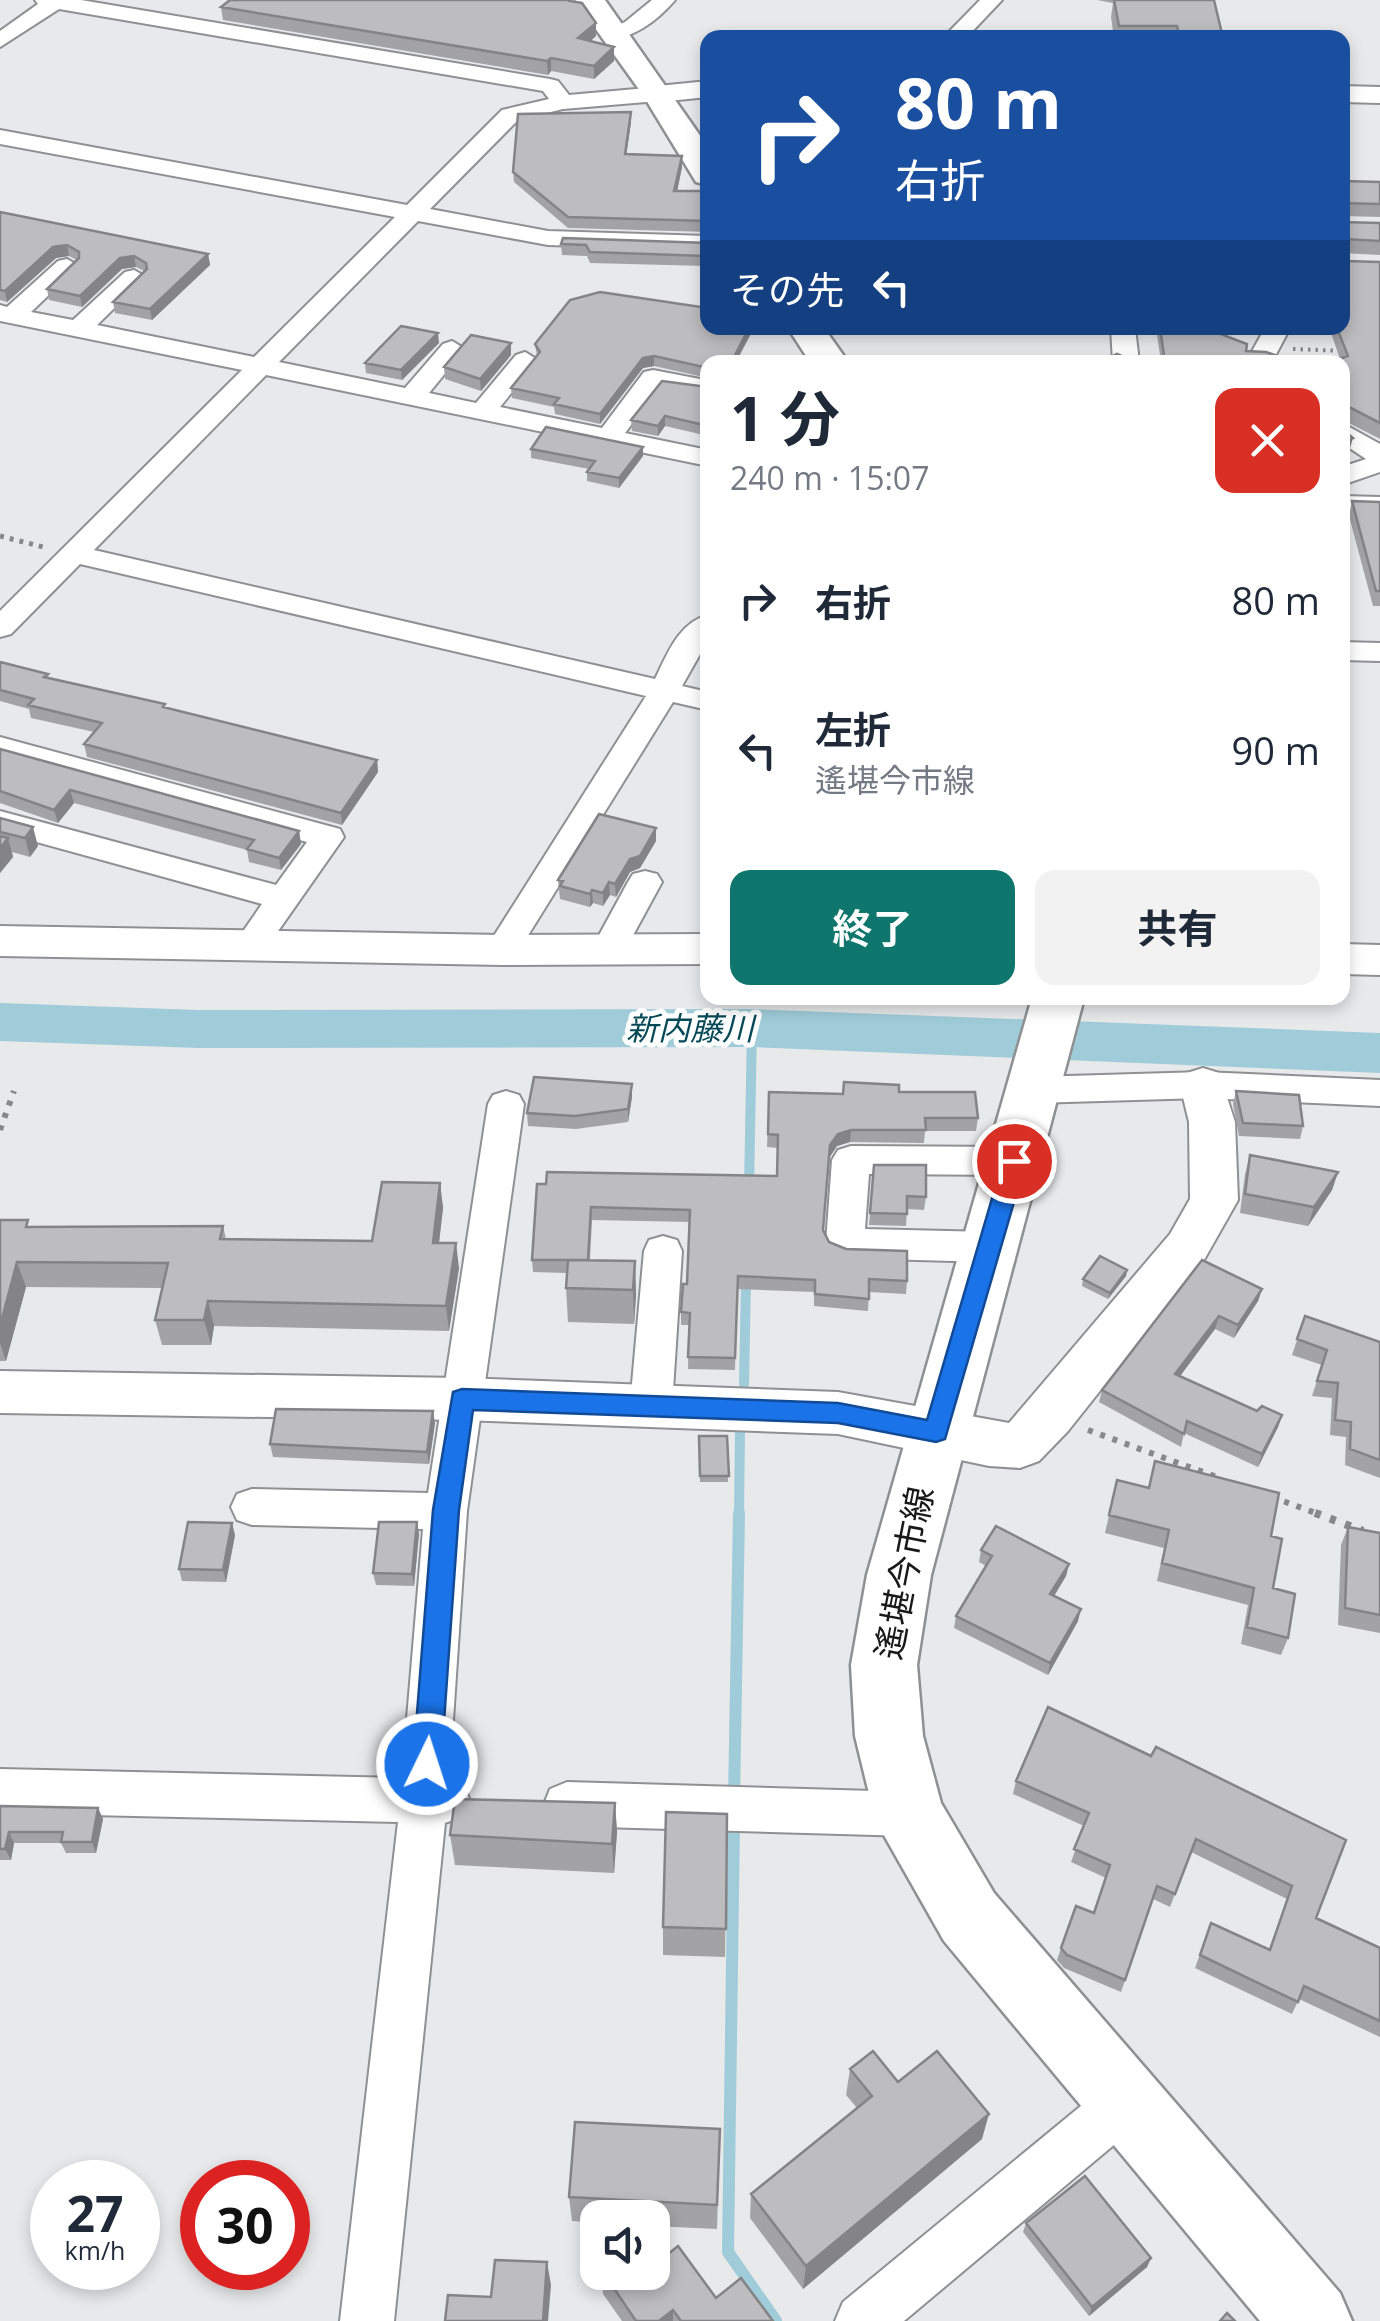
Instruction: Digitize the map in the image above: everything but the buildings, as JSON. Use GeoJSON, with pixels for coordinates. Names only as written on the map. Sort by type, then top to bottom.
{"type":"FeatureCollection","features":[{"type":"Feature","properties":{"kind":"main road"},"geometry":{"type":"LineString","coordinates":[[590,0],[658,94],[700,162]]}},
{"type":"Feature","properties":{"kind":"main road","name":"遙堪今市線"},"geometry":{"type":"LineString","coordinates":[[1056,1005],[899,1575],[884,1665],[889,1736],[909,1814],[969,1917],[1312,2321]]}},
{"type":"Feature","properties":{"kind":"street"},"geometry":{"type":"LineString","coordinates":[[611,33],[632,26],[665,0]]}},
{"type":"Feature","properties":{"kind":"street"},"geometry":{"type":"LineString","coordinates":[[961,30],[992,0]]}},
{"type":"Feature","properties":{"kind":"street"},"geometry":{"type":"LineString","coordinates":[[0,41],[50,1],[550,86],[563,102]]}},
{"type":"Feature","properties":{"kind":"street"},"geometry":{"type":"LineString","coordinates":[[0,628],[510,116],[563,102],[700,90]]}},
{"type":"Feature","properties":{"kind":"street"},"geometry":{"type":"LineString","coordinates":[[1350,94],[1380,95]]}},
{"type":"Feature","properties":{"kind":"street"},"geometry":{"type":"LineString","coordinates":[[0,137],[548,238],[700,244]]}},
{"type":"Feature","properties":{"kind":"street"},"geometry":{"type":"LineString","coordinates":[[6,314],[67,266]]}},
{"type":"Feature","properties":{"kind":"street"},"geometry":{"type":"LineString","coordinates":[[78,329],[134,278]]}},
{"type":"Feature","properties":{"kind":"street"},"geometry":{"type":"LineString","coordinates":[[6,314],[700,456]]}},
{"type":"Feature","properties":{"kind":"street"},"geometry":{"type":"LineString","coordinates":[[410,399],[452,349]]}},
{"type":"Feature","properties":{"kind":"street"},"geometry":{"type":"LineString","coordinates":[[482,414],[525,360]]}},
{"type":"Feature","properties":{"kind":"street"},"geometry":{"type":"LineString","coordinates":[[608,438],[653,378],[700,387]]}},
{"type":"Feature","properties":{"kind":"street"},"geometry":{"type":"LineString","coordinates":[[1350,438],[1380,459],[1350,474]]}},
{"type":"Feature","properties":{"kind":"street"},"geometry":{"type":"LineString","coordinates":[[1350,504],[1380,505]]}},
{"type":"Feature","properties":{"kind":"street"},"geometry":{"type":"LineString","coordinates":[[74,554],[700,699]]}},
{"type":"Feature","properties":{"kind":"street"},"geometry":{"type":"LineString","coordinates":[[502,950],[665,690],[689,641],[700,631]]}},
{"type":"Feature","properties":{"kind":"street"},"geometry":{"type":"LineString","coordinates":[[1350,651],[1380,652]]}},
{"type":"Feature","properties":{"kind":"street"},"geometry":{"type":"LineString","coordinates":[[0,747],[328,837],[250,946]]}},
{"type":"Feature","properties":{"kind":"street"},"geometry":{"type":"LineString","coordinates":[[0,821],[285,898]]}},
{"type":"Feature","properties":{"kind":"street"},"geometry":{"type":"LineString","coordinates":[[608,950],[645,882]]}},
{"type":"Feature","properties":{"kind":"street"},"geometry":{"type":"LineString","coordinates":[[0,941],[502,950],[700,949]]}},
{"type":"Feature","properties":{"kind":"street"},"geometry":{"type":"LineString","coordinates":[[1350,959],[1380,960]]}},
{"type":"Feature","properties":{"kind":"street"},"geometry":{"type":"LineString","coordinates":[[1036,1085],[1203,1085],[1380,1094]]}},
{"type":"Feature","properties":{"kind":"street"},"geometry":{"type":"LineString","coordinates":[[0,1392],[462,1399],[838,1413],[989,1444],[1020,1446],[1050,1416],[1186,1247],[1214,1200],[1212,1122],[1203,1085]]}},
{"type":"Feature","properties":{"kind":"street"},"geometry":{"type":"LineString","coordinates":[[367,2321],[424,1800],[446,1510],[506,1104]]}},
{"type":"Feature","properties":{"kind":"street"},"geometry":{"type":"LineString","coordinates":[[990,1246],[844,1243],[851,1160],[1014,1161]]}},
{"type":"Feature","properties":{"kind":"street"},"geometry":{"type":"LineString","coordinates":[[651,1406],[663,1250]]}},
{"type":"Feature","properties":{"kind":"street"},"geometry":{"type":"LineString","coordinates":[[252,1507],[446,1510]]}},
{"type":"Feature","properties":{"kind":"street"},"geometry":{"type":"LineString","coordinates":[[0,1791],[909,1814]]}},
{"type":"Feature","properties":{"kind":"street"},"geometry":{"type":"LineString","coordinates":[[862,2321],[1128,2100]]}},
{"type":"Feature","properties":{"kind":"path"},"geometry":{"type":"LineString","coordinates":[[1268,346],[1354,352]]}},
{"type":"Feature","properties":{"kind":"path"},"geometry":{"type":"LineString","coordinates":[[0,536],[74,554]]}},
{"type":"Feature","properties":{"kind":"path"},"geometry":{"type":"LineString","coordinates":[[0,1130],[14,1090]]}},
{"type":"Feature","properties":{"kind":"path"},"geometry":{"type":"LineString","coordinates":[[1050,1416],[1233,1483]]}},
{"type":"Feature","properties":{"kind":"path"},"geometry":{"type":"LineString","coordinates":[[1270,1496],[1380,1537]]}},
{"type":"Feature","properties":{"kind":"waterway","name":"新内藤川"},"geometry":{"type":"LineString","coordinates":[[0,1022],[199,1029],[752,1028],[1380,1053]]}},
{"type":"Feature","properties":{"kind":"waterway"},"geometry":{"type":"LineString","coordinates":[[749,1188],[752,1028]]}},
{"type":"Feature","properties":{"kind":"waterway"},"geometry":{"type":"LineString","coordinates":[[744,1384],[746,1280]]}},
{"type":"Feature","properties":{"kind":"waterway"},"geometry":{"type":"LineString","coordinates":[[739,1515],[740,1430]]}},
{"type":"Feature","properties":{"kind":"waterway"},"geometry":{"type":"LineString","coordinates":[[734,1800],[739,1513]]}},
{"type":"Feature","properties":{"kind":"waterway"},"geometry":{"type":"LineString","coordinates":[[734,1822],[728,2252],[776,2321]]}},
{"type":"Feature","properties":{"kind":"route"},"geometry":{"type":"LineString","coordinates":[[427,1764],[446,1510],[462,1399],[838,1413],[936,1432],[1014,1161]]}}]}
